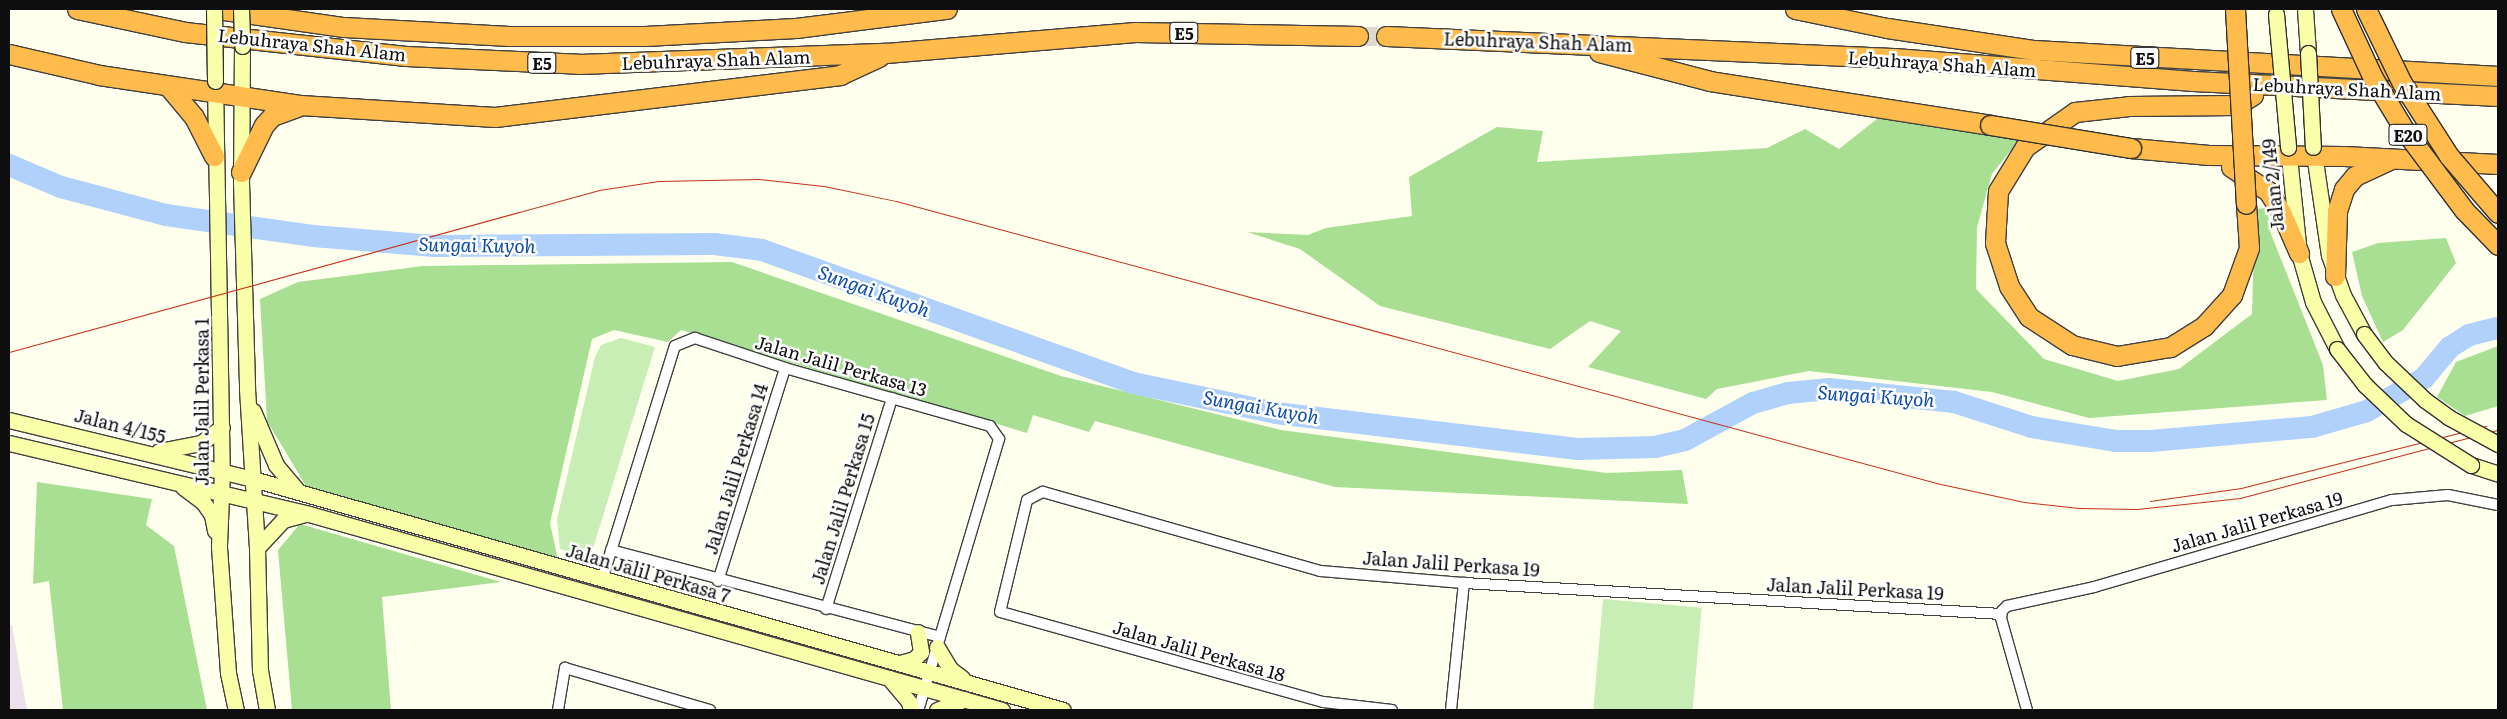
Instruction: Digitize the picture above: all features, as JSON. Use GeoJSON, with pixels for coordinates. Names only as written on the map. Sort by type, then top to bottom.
{"type":"FeatureCollection","features":[{"type":"Feature","properties":{"kind":"highway","name":"Lebuhraya Shah Alam"},"geometry":{"type":"LineString","coordinates":[[77,9],[184,32],[406,56],[579,64],[886,53],[1135,32],[1358,36]]}},
{"type":"Feature","properties":{"kind":"highway","name":"Lebuhraya Shah Alam"},"geometry":{"type":"LineString","coordinates":[[216,9],[344,27],[509,36],[645,36],[796,28],[948,9]]}},
{"type":"Feature","properties":{"kind":"highway","name":"Lebuhraya Shah Alam"},"geometry":{"type":"LineString","coordinates":[[1795,9],[1962,42],[2034,50],[2498,76]]}},
{"type":"Feature","properties":{"kind":"highway"},"geometry":{"type":"LineString","coordinates":[[2235,9],[2246,204],[2249,248],[2232,295],[2204,326],[2170,347],[2117,356],[2072,345],[2029,317],[2009,286],[1995,243],[1998,191],[2025,147],[2075,112],[2129,106],[2237,104],[2270,85]]}},
{"type":"Feature","properties":{"kind":"highway","name":"E20"},"geometry":{"type":"LineString","coordinates":[[2341,9],[2373,78],[2405,131],[2464,210],[2498,245]]}},
{"type":"Feature","properties":{"kind":"highway","name":"E20"},"geometry":{"type":"LineString","coordinates":[[2366,9],[2402,83],[2449,156],[2498,213]]}},
{"type":"Feature","properties":{"kind":"highway","name":"Lebuhraya Shah Alam"},"geometry":{"type":"LineString","coordinates":[[1386,36],[1562,42],[1894,58],[2270,85],[2498,96]]}},
{"type":"Feature","properties":{"kind":"highway"},"geometry":{"type":"LineString","coordinates":[[1562,42],[1710,81],[2131,148],[2209,154],[2314,152],[2498,164]]}},
{"type":"Feature","properties":{"kind":"highway"},"geometry":{"type":"LineString","coordinates":[[9,54],[99,74],[168,86],[215,87],[306,105],[495,117],[840,75],[886,53]]}},
{"type":"Feature","properties":{"kind":"highway"},"geometry":{"type":"LineString","coordinates":[[168,86],[194,117],[214,156]]}},
{"type":"Feature","properties":{"kind":"highway"},"geometry":{"type":"LineString","coordinates":[[241,177],[257,135],[272,116],[306,105]]}},
{"type":"Feature","properties":{"kind":"highway"},"geometry":{"type":"LineString","coordinates":[[2209,154],[2251,176],[2268,191],[2299,253]]}},
{"type":"Feature","properties":{"kind":"highway"},"geometry":{"type":"LineString","coordinates":[[2335,276],[2337,211],[2344,189],[2355,176],[2396,158]]}},
{"type":"Feature","properties":{"kind":"main road","name":"Jalan Jalil Perkasa 1"},"geometry":{"type":"LineString","coordinates":[[216,9],[214,156],[219,263],[222,427],[219,547],[228,673],[236,710]]}},
{"type":"Feature","properties":{"kind":"main road"},"geometry":{"type":"LineString","coordinates":[[241,9],[243,268],[257,548],[260,670],[267,710]]}},
{"type":"Feature","properties":{"kind":"main road"},"geometry":{"type":"LineString","coordinates":[[2305,10],[2314,152],[2328,248],[2335,276],[2364,334],[2386,362],[2425,400],[2448,417],[2498,444]]}},
{"type":"Feature","properties":{"kind":"main road","name":"Jalan 2/149"},"geometry":{"type":"LineString","coordinates":[[2276,11],[2299,253],[2313,302],[2337,349],[2365,386],[2406,424],[2472,465],[2498,474]]}},
{"type":"Feature","properties":{"kind":"main road"},"geometry":{"type":"LineString","coordinates":[[248,397],[276,464],[298,492]]}},
{"type":"Feature","properties":{"kind":"main road","name":"Jalan 4/155"},"geometry":{"type":"LineString","coordinates":[[9,420],[222,470]]}},
{"type":"Feature","properties":{"kind":"main road"},"geometry":{"type":"LineString","coordinates":[[148,452],[201,443],[222,427]]}},
{"type":"Feature","properties":{"kind":"main road"},"geometry":{"type":"LineString","coordinates":[[9,443],[221,493]]}},
{"type":"Feature","properties":{"kind":"main road","name":"Jalan Jalil Perkasa 7"},"geometry":{"type":"LineString","coordinates":[[222,470],[1063,710]]}},
{"type":"Feature","properties":{"kind":"main road"},"geometry":{"type":"LineString","coordinates":[[178,483],[208,508],[219,547]]}},
{"type":"Feature","properties":{"kind":"main road","name":"Jalan Jalil Perkasa 7"},"geometry":{"type":"LineString","coordinates":[[221,493],[309,514],[1002,710]]}},
{"type":"Feature","properties":{"kind":"main road"},"geometry":{"type":"LineString","coordinates":[[257,548],[283,520],[309,514]]}},
{"type":"Feature","properties":{"kind":"main road"},"geometry":{"type":"LineString","coordinates":[[900,663],[914,659],[921,652],[918,632]]}},
{"type":"Feature","properties":{"kind":"main road"},"geometry":{"type":"LineString","coordinates":[[938,642],[953,673],[967,682]]}},
{"type":"Feature","properties":{"kind":"main road"},"geometry":{"type":"LineString","coordinates":[[889,678],[909,702],[911,710]]}},
{"type":"Feature","properties":{"kind":"main road"},"geometry":{"type":"LineString","coordinates":[[938,710],[965,699]]}},
{"type":"Feature","properties":{"kind":"street","name":"Jalan Jalil Perkasa 13"},"geometry":{"type":"LineString","coordinates":[[602,580],[675,346],[695,338],[785,368],[990,426],[999,439],[918,710]]}},
{"type":"Feature","properties":{"kind":"street","name":"Jalan Jalil Perkasa 14"},"geometry":{"type":"LineString","coordinates":[[718,581],[785,368]]}},
{"type":"Feature","properties":{"kind":"street","name":"Jalan Jalil Perkasa 15"},"geometry":{"type":"LineString","coordinates":[[826,609],[892,398]]}},
{"type":"Feature","properties":{"kind":"street","name":"Jalan Jalil Perkasa 19"},"geometry":{"type":"LineString","coordinates":[[1000,612],[1027,500],[1043,492],[1320,571],[1464,583],[2001,616],[2007,606],[2094,587],[2392,500],[2448,495],[2498,505]]}},
{"type":"Feature","properties":{"kind":"street"},"geometry":{"type":"LineString","coordinates":[[611,550],[718,581],[918,632],[938,642]]}},
{"type":"Feature","properties":{"kind":"street"},"geometry":{"type":"LineString","coordinates":[[1451,710],[1464,583]]}},
{"type":"Feature","properties":{"kind":"street","name":"Jalan Jalil Perkasa 18"},"geometry":{"type":"LineString","coordinates":[[1000,612],[1323,702],[1392,710]]}},
{"type":"Feature","properties":{"kind":"street"},"geometry":{"type":"LineString","coordinates":[[2001,616],[2028,710]]}},
{"type":"Feature","properties":{"kind":"street"},"geometry":{"type":"LineString","coordinates":[[558,710],[565,668],[710,710]]}},
{"type":"Feature","properties":{"kind":"shaded area"},"geometry":{"type":"Polygon","coordinates":[[[9,625],[12,625],[27,710],[9,710],[9,625]]]}},
{"type":"Feature","properties":{"kind":"green space"},"geometry":{"type":"Polygon","coordinates":[[[1882,115],[2019,140],[1992,174],[1977,227],[1976,289],[2044,359],[2118,381],[2179,369],[2252,314],[2255,209],[2267,208],[2271,234],[2323,365],[2327,400],[2089,418],[1992,392],[1809,371],[1717,389],[1706,399],[1588,367],[1621,331],[1590,321],[1550,349],[1380,306],[1300,249],[1247,232],[1308,235],[1326,228],[1412,216],[1409,177],[1497,127],[1543,131],[1537,162],[1767,148],[1805,129],[1839,149],[1882,115]]]}},
{"type":"Feature","properties":{"kind":"green space"},"geometry":{"type":"Polygon","coordinates":[[[2446,238],[2456,263],[2403,330],[2383,342],[2362,296],[2352,252],[2378,243],[2446,238]]]}},
{"type":"Feature","properties":{"kind":"green space"},"geometry":{"type":"Polygon","coordinates":[[[732,262],[1061,376],[1281,430],[1607,473],[1682,470],[1688,504],[1335,487],[1095,421],[1089,432],[1033,415],[1027,433],[681,330],[668,342],[614,330],[592,339],[550,523],[558,560],[306,486],[267,421],[260,299],[298,282],[423,266],[732,262]]]}},
{"type":"Feature","properties":{"kind":"green space"},"geometry":{"type":"Polygon","coordinates":[[[621,338],[655,347],[590,558],[560,549],[557,519],[595,357],[601,345],[621,338]]]}},
{"type":"Feature","properties":{"kind":"green space"},"geometry":{"type":"Polygon","coordinates":[[[2498,346],[2498,406],[2465,416],[2437,397],[2456,362],[2498,346]]]}},
{"type":"Feature","properties":{"kind":"green space"},"geometry":{"type":"Polygon","coordinates":[[[37,482],[152,499],[146,525],[174,546],[207,710],[63,710],[49,581],[33,584],[37,482]]]}},
{"type":"Feature","properties":{"kind":"green space"},"geometry":{"type":"Polygon","coordinates":[[[300,524],[501,582],[382,597],[391,710],[292,710],[278,550],[300,524]]]}},
{"type":"Feature","properties":{"kind":"green space"},"geometry":{"type":"Polygon","coordinates":[[[1603,599],[1702,608],[1693,710],[1593,710],[1603,599]]]}},
{"type":"Feature","properties":{"kind":"waterway","name":"Sungai Kuyoh"},"geometry":{"type":"LineString","coordinates":[[9,165],[61,187],[166,215],[313,236],[435,246],[714,244],[762,250],[1133,383],[1276,413],[1578,449],[1655,447],[1685,440],[1753,403],[1788,393],[1829,389],[1954,402],[2032,427],[2117,441],[2151,441],[2312,427],[2367,411],[2424,378],[2450,347],[2469,335],[2498,328]]}},
{"type":"Feature","properties":{"kind":"tunnel"},"geometry":{"type":"LineString","coordinates":[[1358,36],[1386,36]]}},
{"type":"Feature","properties":{"kind":"tram line"},"geometry":{"type":"LineString","coordinates":[[9,352],[599,190],[658,181],[759,179],[824,186],[896,201],[1936,483],[2024,502],[2079,508],[2137,509],[2240,498],[2498,430]]}},
{"type":"Feature","properties":{"kind":"tram line"},"geometry":{"type":"LineString","coordinates":[[2150,501],[2241,488],[2486,426]]}}]}
